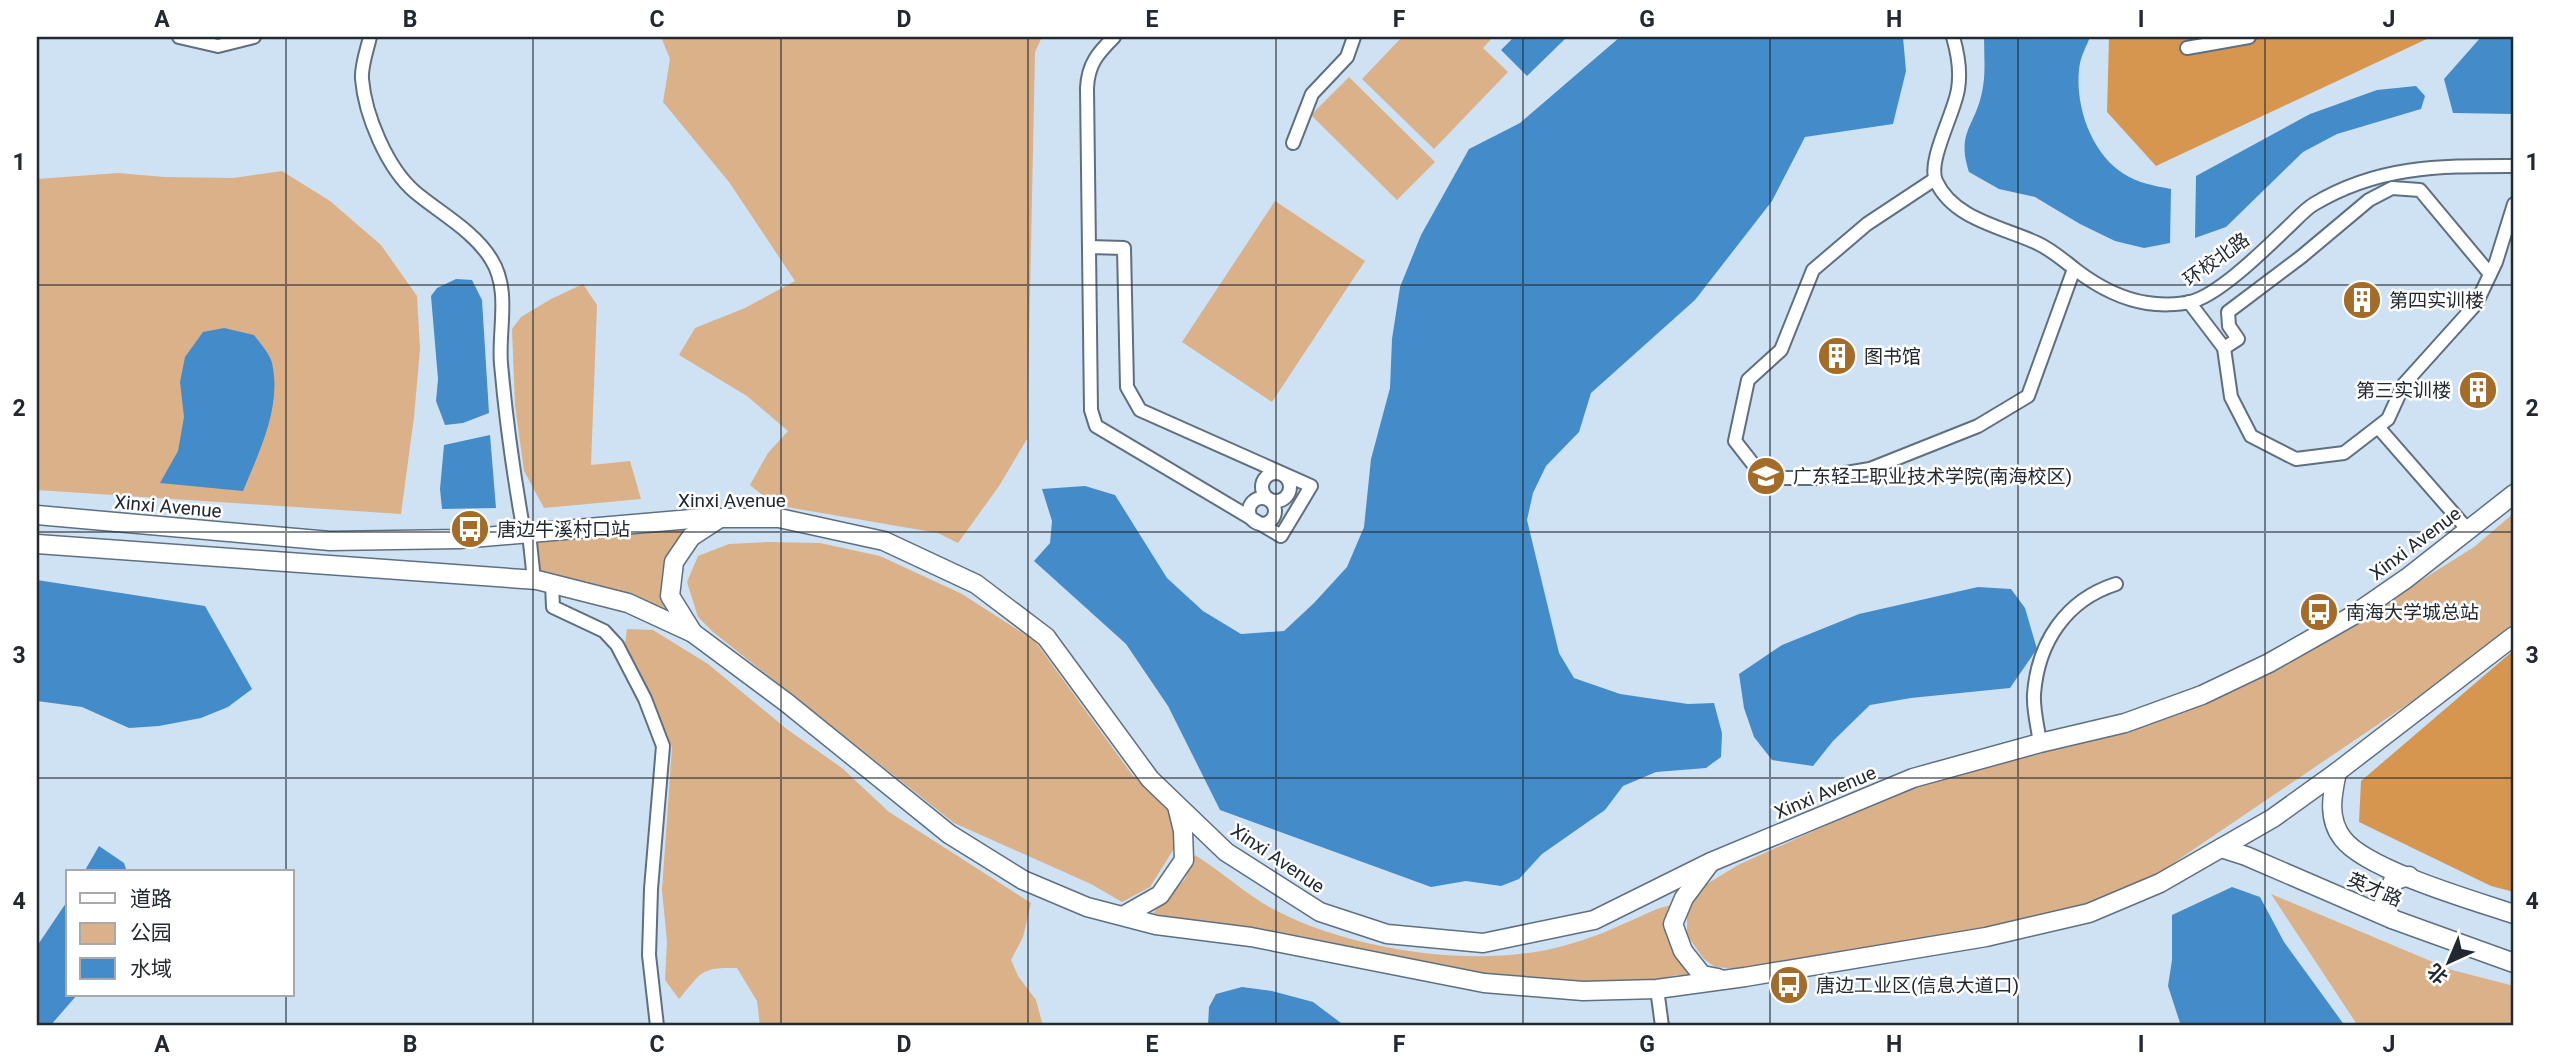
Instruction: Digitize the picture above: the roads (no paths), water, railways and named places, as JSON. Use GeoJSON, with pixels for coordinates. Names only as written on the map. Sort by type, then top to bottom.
{"type":"FeatureCollection","features":[{"type":"Feature","properties":{"kind":"main road","name":"Xinxi Avenue"},"geometry":{"type":"LineString","coordinates":[[37,515],[330,541],[460,539],[720,518],[779,518],[884,541],[976,584],[1046,637],[1150,779],[1226,852],[1320,912],[1387,934],[1483,943],[1594,920],[1711,862],[1913,778],[2125,723],[2202,695],[2269,663],[2352,616],[2406,578],[2514,494]]}},
{"type":"Feature","properties":{"kind":"main road"},"geometry":{"type":"LineString","coordinates":[[693,633],[670,596],[674,562],[691,537],[720,518]]}},
{"type":"Feature","properties":{"kind":"main road"},"geometry":{"type":"LineString","coordinates":[[37,544],[534,580],[628,603],[693,633],[787,703],[949,834],[1023,880],[1087,906],[1156,925],[1251,937],[1484,982],[1583,991],[1657,989],[1725,980],[1986,937],[2089,913],[2160,883],[2273,818],[2514,636]]}},
{"type":"Feature","properties":{"kind":"main road"},"geometry":{"type":"LineString","coordinates":[[2337,772],[2331,802],[2334,819],[2343,839],[2369,860],[2442,891],[2514,914]]}},
{"type":"Feature","properties":{"kind":"main road"},"geometry":{"type":"LineString","coordinates":[[1124,916],[1160,895],[1184,860],[1183,831],[1177,804]]}},
{"type":"Feature","properties":{"kind":"main road","name":"英才路"},"geometry":{"type":"LineString","coordinates":[[2221,848],[2246,856],[2392,919],[2514,963]]}},
{"type":"Feature","properties":{"kind":"main road"},"geometry":{"type":"LineString","coordinates":[[1711,862],[1684,898],[1673,924],[1683,951],[1702,975],[1725,980]]}},
{"type":"Feature","properties":{"kind":"main road"},"geometry":{"type":"LineString","coordinates":[[2392,919],[2383,905],[2386,896],[2393,881],[2409,876]]}},
{"type":"Feature","properties":{"kind":"street"},"geometry":{"type":"LineString","coordinates":[[179,37],[218,46],[254,37]]}},
{"type":"Feature","properties":{"kind":"street"},"geometry":{"type":"LineString","coordinates":[[370,37],[362,76],[369,119],[397,172],[413,191],[468,234],[491,259],[500,281],[503,319],[500,359],[510,451],[534,580]]}},
{"type":"Feature","properties":{"kind":"street"},"geometry":{"type":"LineString","coordinates":[[1089,247],[1124,248],[1127,387],[1140,410],[1311,486],[1281,536],[1096,426],[1091,410],[1089,247],[1088,72],[1094,57],[1114,37]]}},
{"type":"Feature","properties":{"kind":"street"},"geometry":{"type":"LineString","coordinates":[[1293,143],[1312,94],[1347,57],[1354,37]]}},
{"type":"Feature","properties":{"kind":"street"},"geometry":{"type":"LineString","coordinates":[[1953,37],[1960,64],[1958,89],[1936,161],[1935,179],[1867,223],[1813,270],[1781,350],[1748,380],[1735,441],[1764,478],[1816,478],[1870,469],[1978,426],[2028,396],[2074,269]]}},
{"type":"Feature","properties":{"kind":"street"},"geometry":{"type":"LineString","coordinates":[[2187,48],[2249,37]]}},
{"type":"Feature","properties":{"kind":"street","name":"环校北路"},"geometry":{"type":"LineString","coordinates":[[1935,179],[1951,203],[1978,220],[2050,249],[2095,284],[2118,295],[2148,303],[2189,302],[2205,295],[2236,273],[2312,205],[2360,182],[2392,172],[2441,167],[2514,166]]}},
{"type":"Feature","properties":{"kind":"street"},"geometry":{"type":"LineString","coordinates":[[2224,348],[2238,340],[2229,326],[2228,312],[2301,257],[2369,200],[2392,188],[2420,190],[2490,274]]}},
{"type":"Feature","properties":{"kind":"street"},"geometry":{"type":"LineString","coordinates":[[2189,302],[2224,348],[2231,397],[2251,436],[2297,459],[2344,453],[2388,419],[2404,384],[2476,304],[2490,274],[2514,204]]}},
{"type":"Feature","properties":{"kind":"street"},"geometry":{"type":"LineString","coordinates":[[2378,427],[2468,530]]}},
{"type":"Feature","properties":{"kind":"street"},"geometry":{"type":"LineString","coordinates":[[1256,522],[1249,512],[1251,504],[1257,499],[1269,499],[1278,501],[1287,496],[1290,487],[1283,475],[1275,473],[1263,480],[1263,493],[1269,499],[1274,506],[1274,515],[1268,522],[1256,522]]}},
{"type":"Feature","properties":{"kind":"street"},"geometry":{"type":"LineString","coordinates":[[552,584],[553,607],[604,631],[617,645],[645,699],[663,746],[650,889],[649,955],[657,1026]]}},
{"type":"Feature","properties":{"kind":"street"},"geometry":{"type":"LineString","coordinates":[[2040,743],[2034,696],[2042,650],[2060,621],[2096,590],[2116,584]]}},
{"type":"Feature","properties":{"kind":"street"},"geometry":{"type":"LineString","coordinates":[[1657,989],[1662,1026]]}},
{"type":"Feature","properties":{"kind":"water"},"geometry":{"type":"Polygon","coordinates":[[[1514,37],[1567,37],[1527,76],[1501,50],[1514,37]]]}},
{"type":"Feature","properties":{"kind":"water"},"geometry":{"type":"Polygon","coordinates":[[[1620,37],[1903,37],[1906,71],[1893,124],[1805,137],[1772,201],[1695,300],[1591,393],[1579,432],[1546,466],[1533,493],[1527,520],[1559,653],[1574,678],[1620,694],[1688,704],[1714,703],[1722,733],[1721,757],[1706,768],[1656,772],[1623,786],[1605,810],[1542,854],[1519,879],[1501,886],[1466,881],[1431,887],[1220,810],[1168,706],[1126,644],[1034,561],[1050,543],[1052,521],[1042,489],[1085,486],[1115,495],[1167,578],[1203,611],[1241,634],[1284,631],[1347,567],[1364,527],[1371,459],[1390,388],[1392,339],[1400,287],[1421,235],[1469,149],[1520,123],[1620,37]]]}},
{"type":"Feature","properties":{"kind":"water"},"geometry":{"type":"Polygon","coordinates":[[[1984,37],[2090,37],[2081,60],[2078,78],[2087,125],[2093,140],[2112,165],[2141,182],[2171,189],[2170,243],[2144,248],[2115,241],[2035,197],[1999,189],[1969,172],[1966,138],[1983,85],[1984,37]]]}},
{"type":"Feature","properties":{"kind":"water"},"geometry":{"type":"Polygon","coordinates":[[[2481,37],[2514,37],[2514,114],[2453,113],[2444,79],[2481,37]]]}},
{"type":"Feature","properties":{"kind":"water"},"geometry":{"type":"Polygon","coordinates":[[[2416,86],[2425,96],[2421,109],[2337,134],[2303,152],[2226,227],[2195,238],[2196,176],[2310,114],[2377,90],[2416,86]]]}},
{"type":"Feature","properties":{"kind":"water"},"geometry":{"type":"Polygon","coordinates":[[[456,279],[472,280],[482,300],[489,413],[463,423],[445,425],[436,401],[438,379],[431,296],[437,288],[456,279]]]}},
{"type":"Feature","properties":{"kind":"water"},"geometry":{"type":"Polygon","coordinates":[[[224,328],[254,335],[272,363],[274,396],[256,461],[243,491],[160,483],[178,451],[184,417],[180,382],[185,357],[203,332],[224,328]]]}},
{"type":"Feature","properties":{"kind":"water"},"geometry":{"type":"Polygon","coordinates":[[[490,435],[496,508],[442,509],[440,489],[444,445],[490,435]]]}},
{"type":"Feature","properties":{"kind":"water"},"geometry":{"type":"Polygon","coordinates":[[[37,580],[205,606],[252,689],[228,707],[201,718],[159,726],[129,728],[82,707],[37,701],[37,580]]]}},
{"type":"Feature","properties":{"kind":"water"},"geometry":{"type":"Polygon","coordinates":[[[1978,587],[2011,589],[2025,608],[2037,649],[2010,688],[1870,705],[1833,741],[1813,766],[1772,760],[1754,737],[1744,708],[1739,674],[1782,645],[1859,614],[1978,587]]]}},
{"type":"Feature","properties":{"kind":"water"},"geometry":{"type":"Polygon","coordinates":[[[99,846],[124,863],[126,870],[85,870],[99,846]]]}},
{"type":"Feature","properties":{"kind":"water"},"geometry":{"type":"Polygon","coordinates":[[[2232,887],[2260,897],[2284,942],[2345,1026],[2181,1026],[2168,986],[2172,960],[2172,915],[2232,887]]]}},
{"type":"Feature","properties":{"kind":"water"},"geometry":{"type":"Polygon","coordinates":[[[66,903],[66,996],[76,996],[50,1026],[37,1026],[37,946],[66,903]]]}},
{"type":"Feature","properties":{"kind":"water"},"geometry":{"type":"Polygon","coordinates":[[[1242,987],[1272,991],[1313,1002],[1341,1023],[1340,1026],[1208,1026],[1209,1007],[1216,994],[1242,987]]]}},
{"type":"Feature","properties":{"kind":"place","name":"第四实训楼"},"geometry":{"type":"Point","coordinates":[2362,300]}},
{"type":"Feature","properties":{"kind":"place","name":"图书馆"},"geometry":{"type":"Point","coordinates":[1837,356]}},
{"type":"Feature","properties":{"kind":"place","name":"第三实训楼"},"geometry":{"type":"Point","coordinates":[2478,390]}},
{"type":"Feature","properties":{"kind":"place","name":"广东轻工职业技术学院(南海校区)"},"geometry":{"type":"Point","coordinates":[1766,476]}},
{"type":"Feature","properties":{"kind":"place","name":"唐边牛溪村口站"},"geometry":{"type":"Point","coordinates":[470,529]}},
{"type":"Feature","properties":{"kind":"place","name":"南海大学城总站"},"geometry":{"type":"Point","coordinates":[2319,612]}},
{"type":"Feature","properties":{"kind":"place","name":"唐边工业区(信息大道口)"},"geometry":{"type":"Point","coordinates":[1789,985]}}]}
